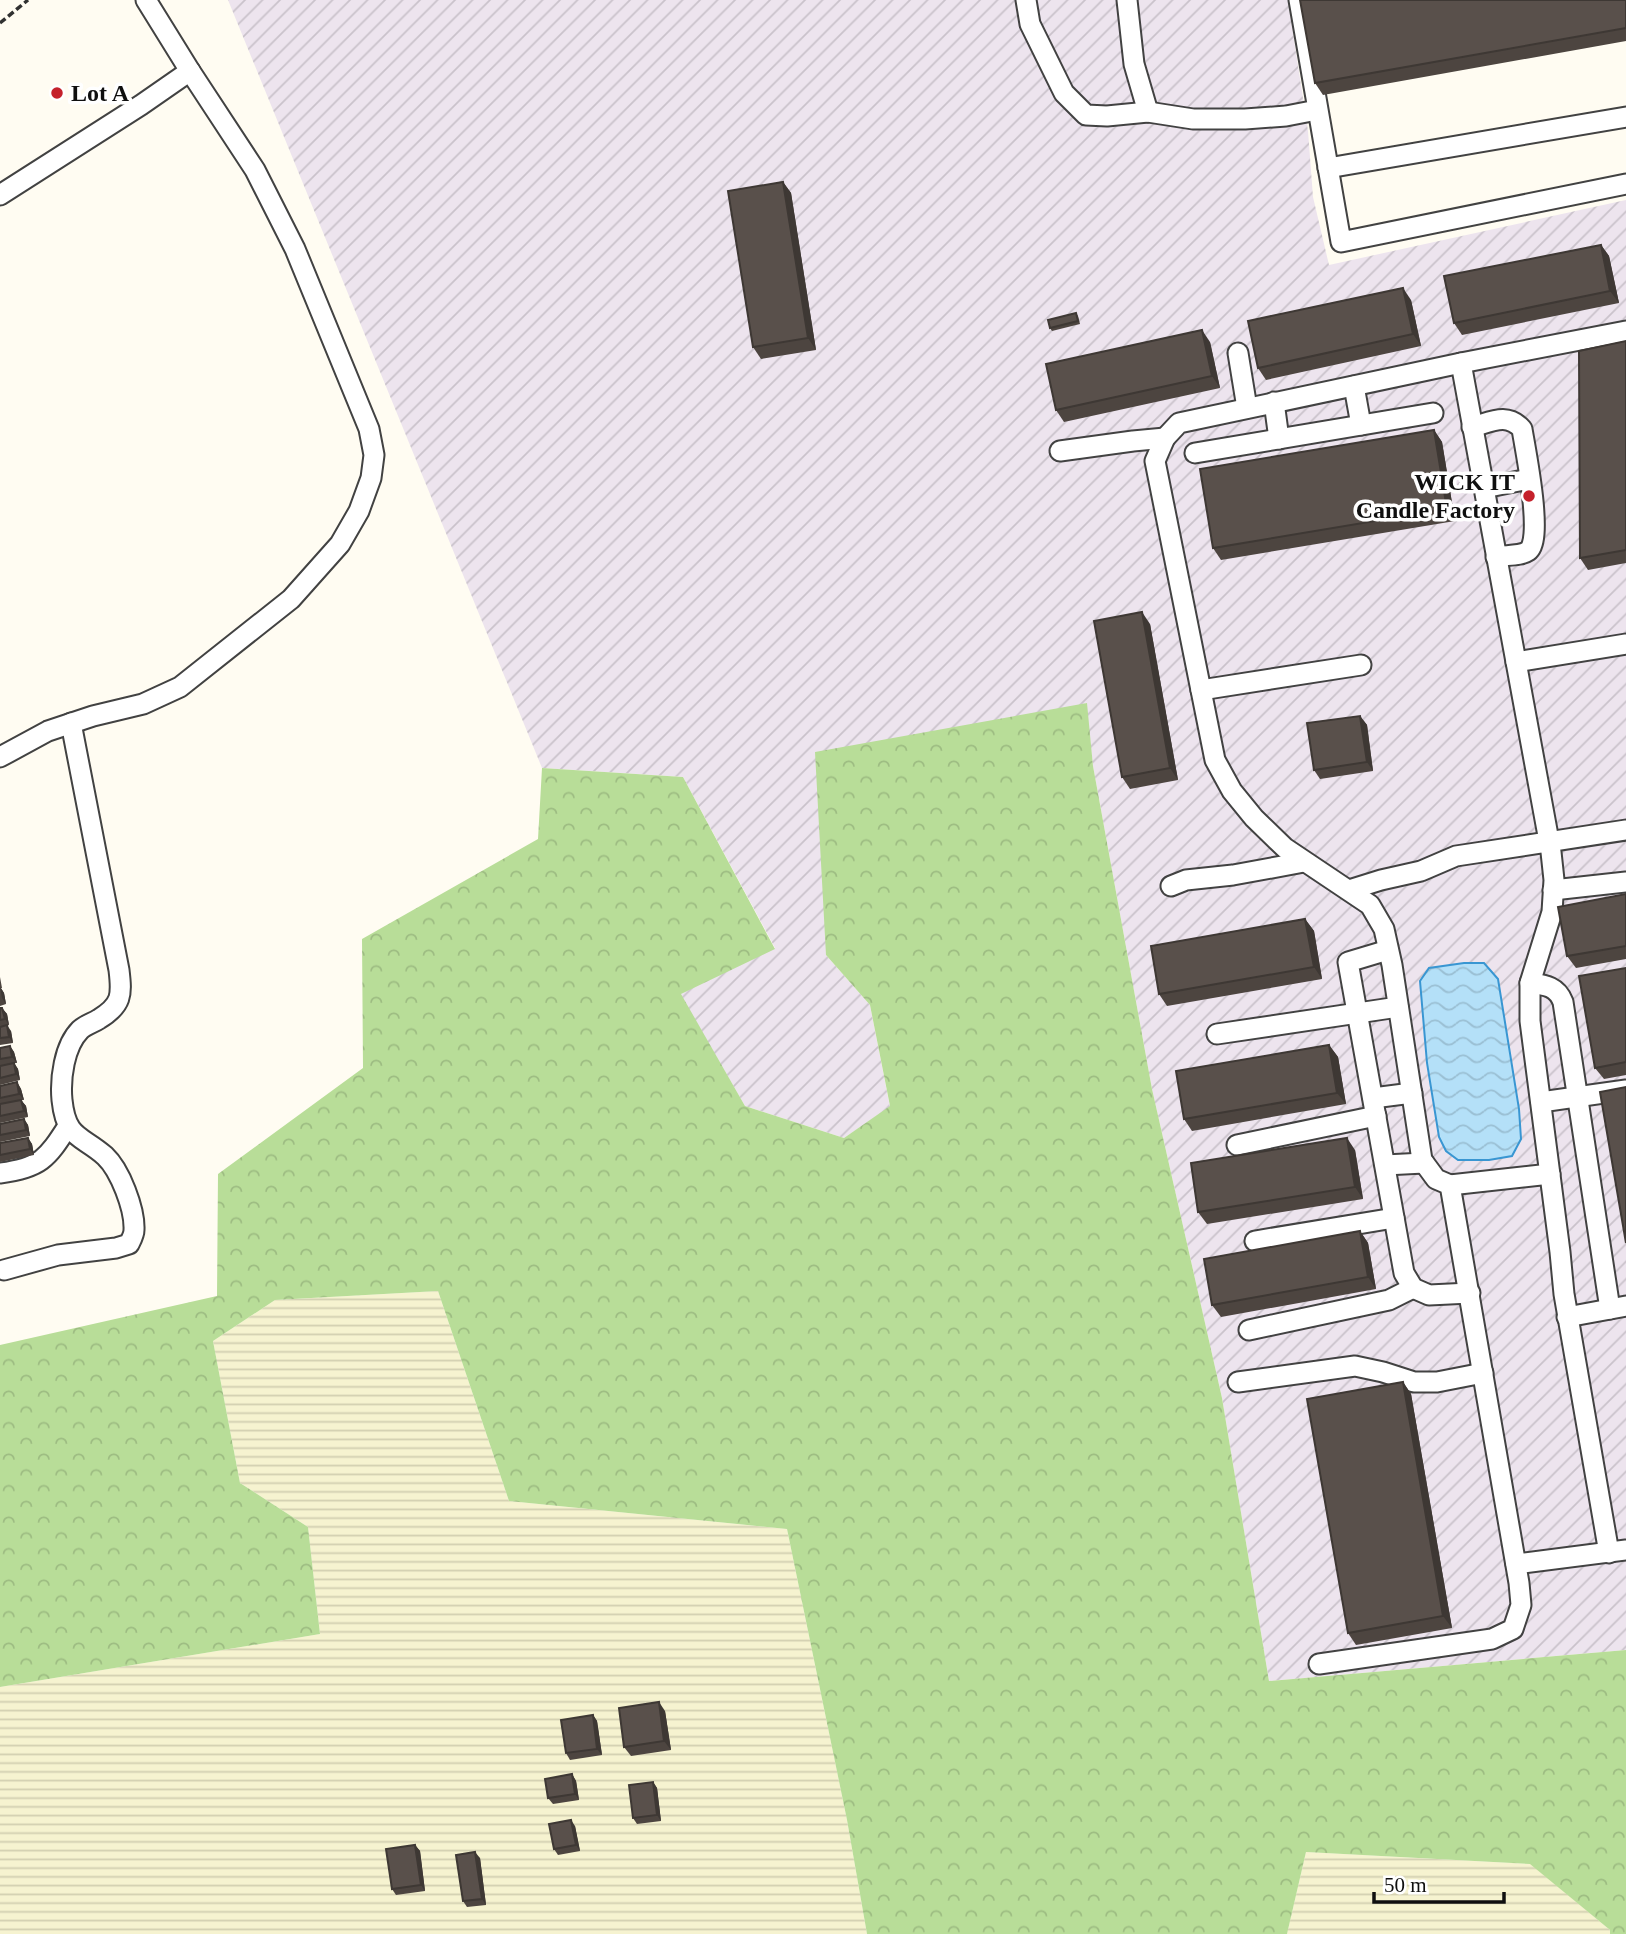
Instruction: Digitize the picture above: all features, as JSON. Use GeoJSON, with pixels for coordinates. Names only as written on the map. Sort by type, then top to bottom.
{"type":"FeatureCollection","features":[{"type":"Feature","properties":{"kind":"lane"},"geometry":{"type":"LineString","coordinates":[[0,757],[48,731],[93,716],[143,704],[180,687],[291,599],[340,544],[359,511],[371,478],[374,455],[369,429],[295,249],[256,170],[146,0]]}},
{"type":"Feature","properties":{"kind":"lane"},"geometry":{"type":"LineString","coordinates":[[1026,0],[1030,24],[1064,93],[1086,115],[1148,112],[1193,119],[1245,119],[1286,116],[1317,110]]}},
{"type":"Feature","properties":{"kind":"lane"},"geometry":{"type":"LineString","coordinates":[[1127,0],[1134,64],[1148,112]]}},
{"type":"Feature","properties":{"kind":"lane"},"geometry":{"type":"LineString","coordinates":[[1299,0],[1340,242],[1626,184]]}},
{"type":"Feature","properties":{"kind":"lane"},"geometry":{"type":"LineString","coordinates":[[0,195],[190,71]]}},
{"type":"Feature","properties":{"kind":"lane"},"geometry":{"type":"LineString","coordinates":[[1328,168],[1626,117]]}},
{"type":"Feature","properties":{"kind":"lane"},"geometry":{"type":"LineString","coordinates":[[1550,1174],[1450,1185],[1436,1179],[1422,1160],[1384,929],[1370,905],[1304,862],[1262,826],[1232,791],[1215,760],[1155,461],[1164,438],[1179,423],[1626,331]]}},
{"type":"Feature","properties":{"kind":"lane"},"geometry":{"type":"LineString","coordinates":[[1238,353],[1247,408]]}},
{"type":"Feature","properties":{"kind":"lane"},"geometry":{"type":"LineString","coordinates":[[1461,363],[1549,841],[1552,912],[1530,983],[1530,1021],[1567,1317],[1618,1551],[1516,1564]]}},
{"type":"Feature","properties":{"kind":"lane"},"geometry":{"type":"LineString","coordinates":[[1354,386],[1361,425]]}},
{"type":"Feature","properties":{"kind":"lane"},"geometry":{"type":"LineString","coordinates":[[1273,402],[1279,439]]}},
{"type":"Feature","properties":{"kind":"lane"},"geometry":{"type":"LineString","coordinates":[[1195,453],[1433,413]]}},
{"type":"Feature","properties":{"kind":"lane"},"geometry":{"type":"LineString","coordinates":[[1472,427],[1507,418],[1522,429],[1535,521],[1534,541],[1531,549],[1526,552],[1496,557]]}},
{"type":"Feature","properties":{"kind":"lane"},"geometry":{"type":"LineString","coordinates":[[1060,451],[1164,438]]}},
{"type":"Feature","properties":{"kind":"lane"},"geometry":{"type":"LineString","coordinates":[[1484,488],[1529,479]]}},
{"type":"Feature","properties":{"kind":"lane"},"geometry":{"type":"LineString","coordinates":[[1516,662],[1626,644]]}},
{"type":"Feature","properties":{"kind":"lane"},"geometry":{"type":"LineString","coordinates":[[1201,690],[1361,665]]}},
{"type":"Feature","properties":{"kind":"lane"},"geometry":{"type":"LineString","coordinates":[[4,1270],[58,1255],[116,1248],[129,1244],[134,1232],[132,1208],[116,1171],[106,1157],[82,1141],[68,1126],[62,1100],[62,1072],[67,1051],[80,1030],[102,1018],[115,1006],[121,992],[71,723]]}},
{"type":"Feature","properties":{"kind":"lane"},"geometry":{"type":"LineString","coordinates":[[1349,890],[1421,872],[1456,856],[1626,830]]}},
{"type":"Feature","properties":{"kind":"lane"},"geometry":{"type":"LineString","coordinates":[[1171,886],[1186,880],[1233,875],[1304,862]]}},
{"type":"Feature","properties":{"kind":"lane"},"geometry":{"type":"LineString","coordinates":[[1553,890],[1626,882]]}},
{"type":"Feature","properties":{"kind":"lane"},"geometry":{"type":"LineString","coordinates":[[1388,950],[1348,962],[1404,1273],[1413,1288],[1429,1295],[1470,1293]]}},
{"type":"Feature","properties":{"kind":"lane"},"geometry":{"type":"LineString","coordinates":[[1530,983],[1546,985],[1560,993],[1563,1002],[1618,1308],[1567,1317]]}},
{"type":"Feature","properties":{"kind":"lane"},"geometry":{"type":"LineString","coordinates":[[1217,1034],[1398,1007]]}},
{"type":"Feature","properties":{"kind":"lane"},"geometry":{"type":"LineString","coordinates":[[1541,1102],[1626,1090]]}},
{"type":"Feature","properties":{"kind":"lane"},"geometry":{"type":"LineString","coordinates":[[1237,1145],[1375,1107],[1412,1093]]}},
{"type":"Feature","properties":{"kind":"lane"},"geometry":{"type":"LineString","coordinates":[[0,1173],[23,1170],[41,1161],[55,1147],[68,1126]]}},
{"type":"Feature","properties":{"kind":"lane"},"geometry":{"type":"LineString","coordinates":[[1385,1165],[1424,1163]]}},
{"type":"Feature","properties":{"kind":"lane"},"geometry":{"type":"LineString","coordinates":[[1319,1664],[1492,1639],[1513,1629],[1521,1605],[1450,1185]]}},
{"type":"Feature","properties":{"kind":"lane"},"geometry":{"type":"LineString","coordinates":[[1255,1241],[1394,1218]]}},
{"type":"Feature","properties":{"kind":"lane"},"geometry":{"type":"LineString","coordinates":[[1249,1331],[1390,1300],[1413,1288]]}},
{"type":"Feature","properties":{"kind":"lane"},"geometry":{"type":"LineString","coordinates":[[1238,1382],[1355,1366],[1414,1382],[1437,1382],[1483,1373]]}},
{"type":"Feature","properties":{"kind":"path"},"geometry":{"type":"LineString","coordinates":[[0,23],[28,0]]}},
{"type":"Feature","properties":{"kind":"shaded area"},"geometry":{"type":"Polygon","coordinates":[[[228,0],[1288,0],[1308,131],[1313,197],[1329,265],[1626,200],[1626,1650],[1269,1681],[1222,1398],[1152,1089],[1093,766],[1086,703],[826,955],[870,1005],[890,1107],[844,1138],[745,1106],[680,994],[775,948],[683,777],[542,768],[228,0]]]}},
{"type":"Feature","properties":{"kind":"shaded area"},"geometry":{"type":"Polygon","coordinates":[[[438,1291],[509,1501],[787,1529],[847,1820],[867,1934],[0,1934],[0,1687],[320,1634],[308,1527],[240,1483],[213,1341],[275,1300],[438,1291]]]}},
{"type":"Feature","properties":{"kind":"shaded area"},"geometry":{"type":"Polygon","coordinates":[[[1306,1852],[1531,1864],[1610,1930],[1610,1934],[1287,1934],[1306,1852]]]}},
{"type":"Feature","properties":{"kind":"green space"},"geometry":{"type":"Polygon","coordinates":[[[1087,703],[1093,766],[1152,1089],[1222,1398],[1269,1681],[1626,1650],[1626,1934],[1610,1934],[1610,1930],[1530,1864],[1306,1852],[1287,1934],[867,1934],[847,1820],[787,1529],[509,1501],[438,1291],[275,1300],[213,1341],[240,1483],[308,1527],[320,1634],[0,1687],[0,1345],[217,1296],[218,1174],[363,1068],[362,939],[538,839],[542,768],[683,777],[775,949],[681,994],[745,1106],[844,1138],[890,1106],[870,1005],[826,955],[815,752],[1087,703]]]}},
{"type":"Feature","properties":{"kind":"water"},"geometry":{"type":"Polygon","coordinates":[[[1484,963],[1498,979],[1519,1109],[1521,1139],[1512,1156],[1489,1160],[1458,1160],[1446,1151],[1439,1137],[1427,1063],[1420,981],[1429,968],[1484,963]]]}},
{"type":"Feature","properties":{"kind":"building"},"geometry":{"type":"Polygon","coordinates":[[[1300,0],[1626,0],[1626,28],[1315,83],[1300,0]]]}},
{"type":"Feature","properties":{"kind":"building"},"geometry":{"type":"Polygon","coordinates":[[[783,182],[808,338],[753,347],[728,191],[783,182]]]}},
{"type":"Feature","properties":{"kind":"building"},"geometry":{"type":"Polygon","coordinates":[[[1601,245],[1610,291],[1454,323],[1444,276],[1601,245]]]}},
{"type":"Feature","properties":{"kind":"building"},"geometry":{"type":"Polygon","coordinates":[[[1403,288],[1413,334],[1258,368],[1248,321],[1403,288]]]}},
{"type":"Feature","properties":{"kind":"building"},"geometry":{"type":"Polygon","coordinates":[[[1076,313],[1078,321],[1050,328],[1048,320],[1076,313]]]}},
{"type":"Feature","properties":{"kind":"building"},"geometry":{"type":"Polygon","coordinates":[[[1202,330],[1212,376],[1056,410],[1046,364],[1202,330]]]}},
{"type":"Feature","properties":{"kind":"building"},"geometry":{"type":"Polygon","coordinates":[[[1626,341],[1626,550],[1580,558],[1579,351],[1626,341]]]}},
{"type":"Feature","properties":{"kind":"building"},"geometry":{"type":"Polygon","coordinates":[[[1434,430],[1447,509],[1213,548],[1200,469],[1434,430]]]}},
{"type":"Feature","properties":{"kind":"building"},"geometry":{"type":"Polygon","coordinates":[[[1142,612],[1170,768],[1122,777],[1094,621],[1142,612]]]}},
{"type":"Feature","properties":{"kind":"building"},"geometry":{"type":"Polygon","coordinates":[[[1360,716],[1367,762],[1314,770],[1307,723],[1360,716]]]}},
{"type":"Feature","properties":{"kind":"building"},"geometry":{"type":"Polygon","coordinates":[[[1626,894],[1626,946],[1567,956],[1558,907],[1626,894]]]}},
{"type":"Feature","properties":{"kind":"building"},"geometry":{"type":"Polygon","coordinates":[[[1305,919],[1314,967],[1159,994],[1151,946],[1305,919]]]}},
{"type":"Feature","properties":{"kind":"building"},"geometry":{"type":"Polygon","coordinates":[[[1626,968],[1626,1062],[1595,1068],[1579,976],[1626,968]]]}},
{"type":"Feature","properties":{"kind":"building"},"geometry":{"type":"Polygon","coordinates":[[[2,1008],[5,1019],[0,1020],[2,1008]]]}},
{"type":"Feature","properties":{"kind":"building"},"geometry":{"type":"Polygon","coordinates":[[[7,1025],[9,1037],[0,1038],[0,1027],[7,1025]]]}},
{"type":"Feature","properties":{"kind":"building"},"geometry":{"type":"Polygon","coordinates":[[[1329,1045],[1337,1093],[1184,1119],[1176,1071],[1329,1045]]]}},
{"type":"Feature","properties":{"kind":"building"},"geometry":{"type":"Polygon","coordinates":[[[10,1046],[12,1057],[0,1059],[0,1048],[10,1046]]]}},
{"type":"Feature","properties":{"kind":"building"},"geometry":{"type":"Polygon","coordinates":[[[14,1063],[16,1074],[0,1078],[0,1066],[14,1063]]]}},
{"type":"Feature","properties":{"kind":"building"},"geometry":{"type":"Polygon","coordinates":[[[17,1082],[19,1094],[0,1098],[0,1086],[17,1082]]]}},
{"type":"Feature","properties":{"kind":"building"},"geometry":{"type":"Polygon","coordinates":[[[1626,1087],[1626,1243],[1600,1092],[1626,1087]]]}},
{"type":"Feature","properties":{"kind":"building"},"geometry":{"type":"Polygon","coordinates":[[[21,1100],[24,1111],[0,1116],[0,1104],[21,1100]]]}},
{"type":"Feature","properties":{"kind":"building"},"geometry":{"type":"Polygon","coordinates":[[[24,1119],[26,1130],[0,1135],[0,1124],[24,1119]]]}},
{"type":"Feature","properties":{"kind":"building"},"geometry":{"type":"Polygon","coordinates":[[[28,1138],[30,1149],[0,1155],[0,1143],[28,1138]]]}},
{"type":"Feature","properties":{"kind":"building"},"geometry":{"type":"Polygon","coordinates":[[[1347,1138],[1355,1187],[1198,1212],[1191,1163],[1347,1138]]]}},
{"type":"Feature","properties":{"kind":"building"},"geometry":{"type":"Polygon","coordinates":[[[1360,1231],[1368,1277],[1212,1305],[1204,1259],[1360,1231]]]}},
{"type":"Feature","properties":{"kind":"building"},"geometry":{"type":"Polygon","coordinates":[[[1403,1382],[1443,1616],[1348,1633],[1307,1399],[1403,1382]]]}},
{"type":"Feature","properties":{"kind":"building"},"geometry":{"type":"Polygon","coordinates":[[[659,1702],[664,1741],[624,1747],[619,1708],[659,1702]]]}},
{"type":"Feature","properties":{"kind":"building"},"geometry":{"type":"Polygon","coordinates":[[[593,1715],[597,1749],[566,1753],[561,1720],[593,1715]]]}},
{"type":"Feature","properties":{"kind":"building"},"geometry":{"type":"Polygon","coordinates":[[[572,1774],[575,1794],[548,1798],[545,1779],[572,1774]]]}},
{"type":"Feature","properties":{"kind":"building"},"geometry":{"type":"Polygon","coordinates":[[[653,1782],[657,1815],[633,1818],[629,1785],[653,1782]]]}},
{"type":"Feature","properties":{"kind":"building"},"geometry":{"type":"Polygon","coordinates":[[[571,1820],[576,1845],[554,1849],[549,1824],[571,1820]]]}},
{"type":"Feature","properties":{"kind":"building"},"geometry":{"type":"Polygon","coordinates":[[[415,1845],[421,1885],[392,1889],[386,1849],[415,1845]]]}},
{"type":"Feature","properties":{"kind":"building"},"geometry":{"type":"Polygon","coordinates":[[[475,1852],[482,1899],[463,1901],[456,1855],[475,1852]]]}},
{"type":"Feature","properties":{"kind":"place","name":"Lot A"},"geometry":{"type":"Point","coordinates":[57,93]}},
{"type":"Feature","properties":{"kind":"place","name":"WICK IT Candle Factory"},"geometry":{"type":"Point","coordinates":[1529,496]}}]}
